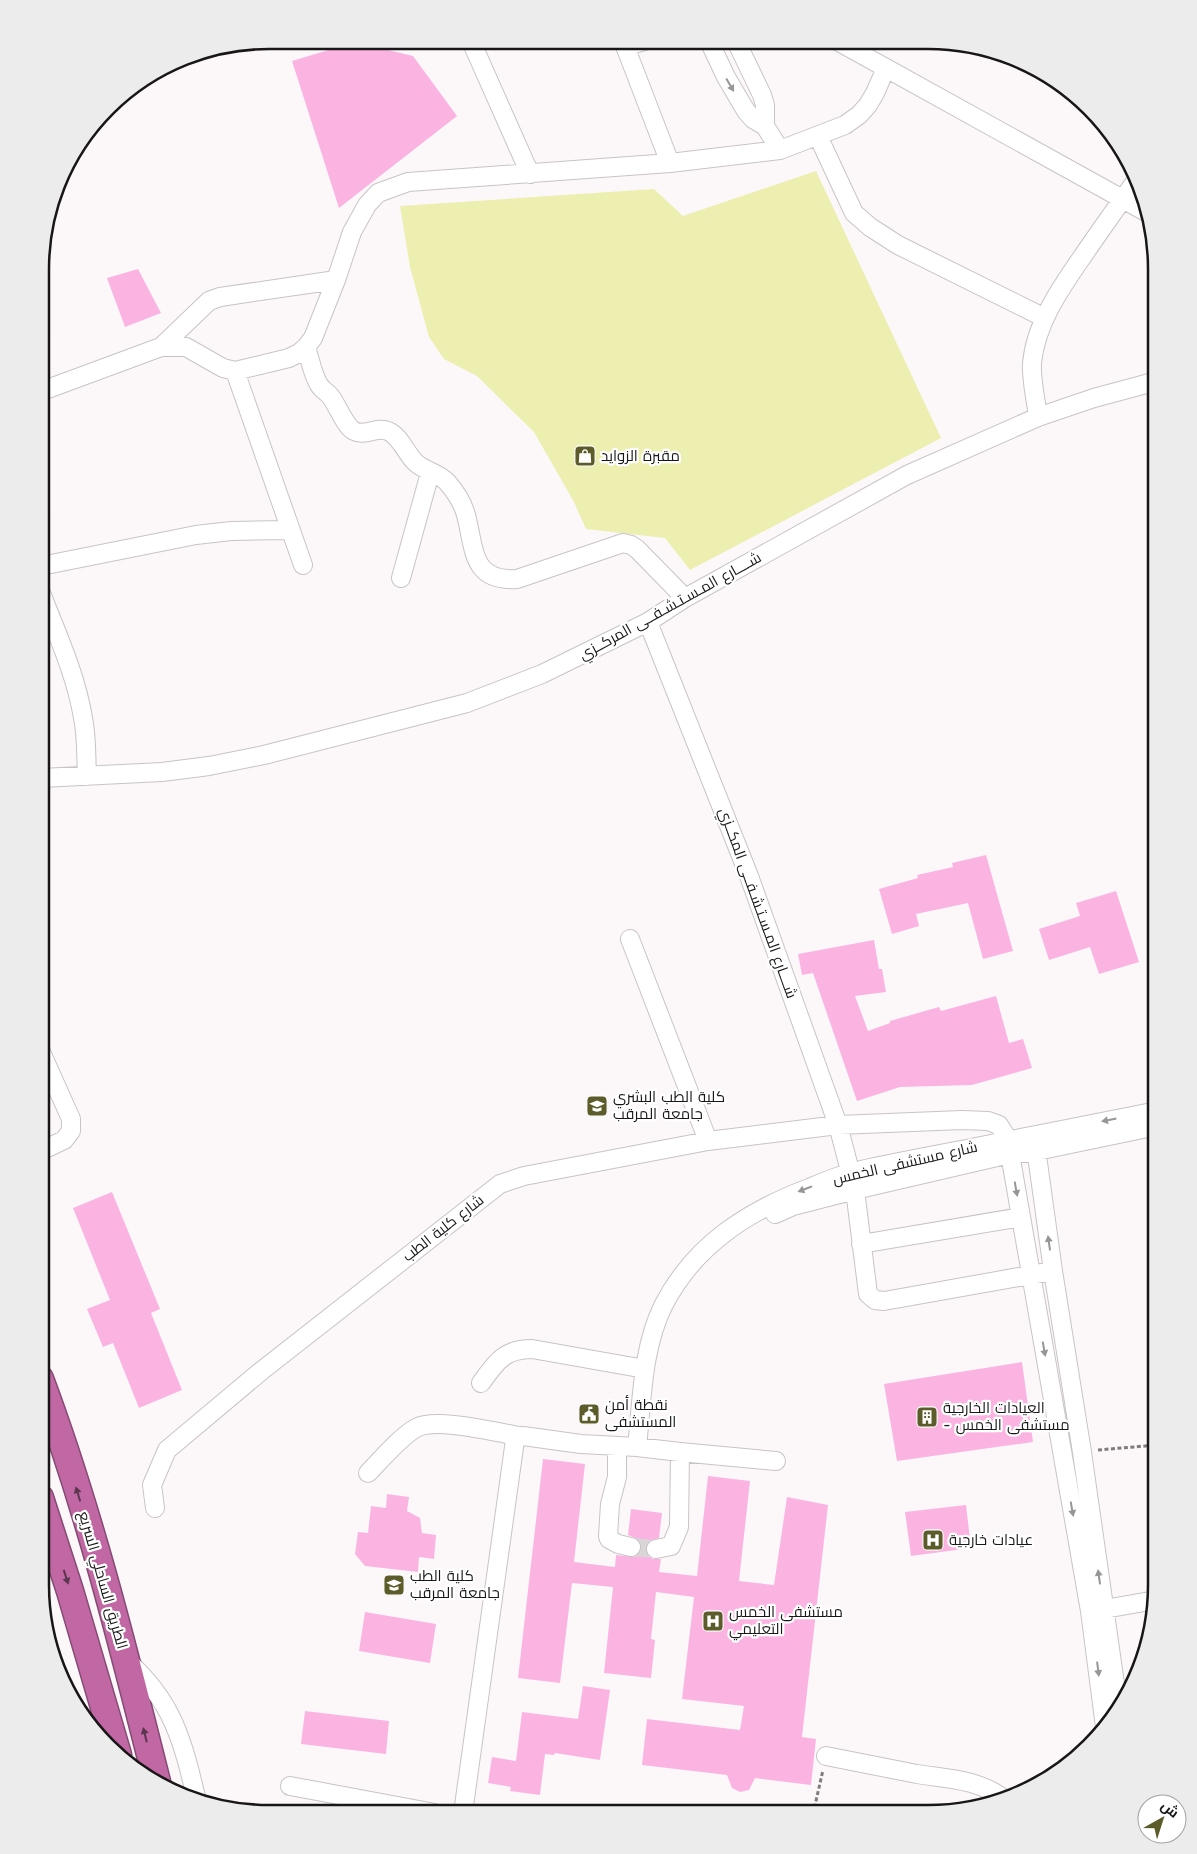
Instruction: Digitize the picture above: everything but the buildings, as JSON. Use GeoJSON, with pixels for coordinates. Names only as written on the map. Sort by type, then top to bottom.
{"type":"FeatureCollection","features":[{"type":"Feature","properties":{"kind":"highway","name":"الطريق الساحلي السريع"},"geometry":{"type":"LineString","coordinates":[[49,1403],[126,1661],[155,1773]]}},
{"type":"Feature","properties":{"kind":"highway"},"geometry":{"type":"LineString","coordinates":[[49,1526],[70,1591],[110,1737]]}},
{"type":"Feature","properties":{"kind":"street"},"geometry":{"type":"LineString","coordinates":[[475,49],[530,174]]}},
{"type":"Feature","properties":{"kind":"street"},"geometry":{"type":"LineString","coordinates":[[626,49],[670,163]]}},
{"type":"Feature","properties":{"kind":"street"},"geometry":{"type":"LineString","coordinates":[[713,49],[726,77],[746,111],[752,119],[765,126],[780,150]]}},
{"type":"Feature","properties":{"kind":"street"},"geometry":{"type":"LineString","coordinates":[[740,49],[765,104],[765,126]]}},
{"type":"Feature","properties":{"kind":"street"},"geometry":{"type":"LineString","coordinates":[[852,49],[1140,209]]}},
{"type":"Feature","properties":{"kind":"street"},"geometry":{"type":"LineString","coordinates":[[49,388],[161,347],[186,347],[223,368],[235,371],[289,358],[306,347],[313,338],[355,226],[367,205],[378,194],[390,188],[408,182],[670,163],[780,150],[845,125],[859,115],[875,93],[886,68]]}},
{"type":"Feature","properties":{"kind":"street"},"geometry":{"type":"LineString","coordinates":[[818,136],[854,213],[870,227],[898,245],[1045,318]]}},
{"type":"Feature","properties":{"kind":"street"},"geometry":{"type":"LineString","coordinates":[[1038,417],[1032,366],[1034,352],[1045,318],[1056,296],[1133,186]]}},
{"type":"Feature","properties":{"kind":"street"},"geometry":{"type":"LineString","coordinates":[[161,347],[209,301],[220,297],[336,280]]}},
{"type":"Feature","properties":{"kind":"street"},"geometry":{"type":"LineString","coordinates":[[306,347],[317,383],[331,396],[350,428],[360,434],[380,430],[387,431],[396,438],[414,461],[444,479],[451,487],[465,513],[474,554],[480,568],[490,576],[504,580],[517,579],[623,543],[637,549],[685,598]]}},
{"type":"Feature","properties":{"kind":"street"},"geometry":{"type":"LineString","coordinates":[[235,371],[303,566]]}},
{"type":"Feature","properties":{"kind":"street","name":"شــــارع المـسـتـشـفــى المركــزي"},"geometry":{"type":"LineString","coordinates":[[49,778],[162,772],[209,766],[264,755],[467,703],[542,674],[648,622],[685,598],[907,475],[1038,417],[1148,383]]}},
{"type":"Feature","properties":{"kind":"street"},"geometry":{"type":"LineString","coordinates":[[401,578],[430,472]]}},
{"type":"Feature","properties":{"kind":"street"},"geometry":{"type":"LineString","coordinates":[[49,565],[196,535],[232,531],[291,530]]}},
{"type":"Feature","properties":{"kind":"street"},"geometry":{"type":"LineString","coordinates":[[49,614],[68,664],[84,720],[87,776]]}},
{"type":"Feature","properties":{"kind":"street","name":"شــــارع المـسـتـشـفــى المكــزي"},"geometry":{"type":"LineString","coordinates":[[648,622],[749,876],[838,1125],[853,1181],[867,1290],[871,1297],[880,1302],[1032,1275]]}},
{"type":"Feature","properties":{"kind":"street"},"geometry":{"type":"LineString","coordinates":[[630,939],[708,1142]]}},
{"type":"Feature","properties":{"kind":"street"},"geometry":{"type":"LineString","coordinates":[[49,1070],[71,1119],[71,1131],[64,1140],[49,1147]]}},
{"type":"Feature","properties":{"kind":"street","name":"شارع مستشفى الخمس"},"geometry":{"type":"LineString","coordinates":[[1035,1143],[1148,1113]]}},
{"type":"Feature","properties":{"kind":"street","name":"شارع كلية الطب"},"geometry":{"type":"LineString","coordinates":[[155,1508],[152,1485],[167,1450],[260,1372],[500,1184],[524,1176],[708,1142],[838,1125],[962,1120],[988,1121],[999,1125],[1010,1147]]}},
{"type":"Feature","properties":{"kind":"street","name":"شارع مستشفى الخمس"},"geometry":{"type":"LineString","coordinates":[[643,1448],[645,1369],[653,1333],[663,1307],[680,1280],[701,1254],[728,1228],[759,1209],[789,1195],[1010,1147],[1148,1127]]}},
{"type":"Feature","properties":{"kind":"street"},"geometry":{"type":"LineString","coordinates":[[1035,1143],[1082,1452],[1097,1610],[1104,1717]]}},
{"type":"Feature","properties":{"kind":"street"},"geometry":{"type":"LineString","coordinates":[[1010,1147],[1032,1275],[1116,1699]]}},
{"type":"Feature","properties":{"kind":"street","name":"شارع مستشفى الخمس"},"geometry":{"type":"LineString","coordinates":[[643,1448],[664,1337],[674,1312],[689,1286],[710,1262],[736,1238],[765,1219],[853,1181]]}},
{"type":"Feature","properties":{"kind":"street"},"geometry":{"type":"LineString","coordinates":[[861,1244],[1022,1217]]}},
{"type":"Feature","properties":{"kind":"street"},"geometry":{"type":"LineString","coordinates":[[1032,1275],[1053,1271]]}},
{"type":"Feature","properties":{"kind":"street"},"geometry":{"type":"LineString","coordinates":[[481,1383],[499,1359],[513,1351],[522,1349],[532,1349],[645,1369]]}},
{"type":"Feature","properties":{"kind":"street"},"geometry":{"type":"LineString","coordinates":[[368,1473],[407,1434],[422,1425],[439,1423],[581,1444],[776,1461]]}},
{"type":"Feature","properties":{"kind":"street"},"geometry":{"type":"LineString","coordinates":[[464,1805],[513,1445],[519,1436]]}},
{"type":"Feature","properties":{"kind":"street"},"geometry":{"type":"LineString","coordinates":[[617,1447],[617,1477],[610,1504],[608,1536],[613,1542],[631,1547]]}},
{"type":"Feature","properties":{"kind":"street"},"geometry":{"type":"LineString","coordinates":[[656,1549],[671,1546],[679,1527],[680,1452]]}},
{"type":"Feature","properties":{"kind":"street"},"geometry":{"type":"LineString","coordinates":[[1097,1610],[1148,1601]]}},
{"type":"Feature","properties":{"kind":"street"},"geometry":{"type":"LineString","coordinates":[[126,1661],[148,1682],[173,1720],[184,1748],[195,1793]]}},
{"type":"Feature","properties":{"kind":"street"},"geometry":{"type":"LineString","coordinates":[[826,1756],[916,1774],[976,1783],[998,1794]]}},
{"type":"Feature","properties":{"kind":"street"},"geometry":{"type":"LineString","coordinates":[[290,1786],[392,1805]]}},
{"type":"Feature","properties":{"kind":"path"},"geometry":{"type":"LineString","coordinates":[[1082,1452],[1148,1446]]}},
{"type":"Feature","properties":{"kind":"path"},"geometry":{"type":"LineString","coordinates":[[815,1805],[826,1756]]}},
{"type":"Feature","properties":{"kind":"green space"},"geometry":{"type":"Polygon","coordinates":[[[816,171],[941,438],[690,570],[665,538],[586,529],[574,502],[534,432],[477,376],[444,359],[429,337],[410,267],[400,206],[654,189],[683,216],[816,171]]]}},
{"type":"Feature","properties":{"kind":"tunnel"},"geometry":{"type":"LineString","coordinates":[[631,1547],[656,1549]]}},
{"type":"Feature","properties":{"kind":"place","name":"مقبرة الزوايد"},"geometry":{"type":"Point","coordinates":[585,456]}},
{"type":"Feature","properties":{"kind":"place","name":"كلية الطب البشري جامعة المرقب"},"geometry":{"type":"Point","coordinates":[597,1106]}},
{"type":"Feature","properties":{"kind":"place","name":"نقطة أمن المستشفى"},"geometry":{"type":"Point","coordinates":[589,1414]}},
{"type":"Feature","properties":{"kind":"place","name":"العيادات الخارجية - مستشفى الخمس"},"geometry":{"type":"Point","coordinates":[927,1417]}},
{"type":"Feature","properties":{"kind":"place","name":"عيادات خارجية"},"geometry":{"type":"Point","coordinates":[933,1540]}},
{"type":"Feature","properties":{"kind":"place","name":"كلية الطب جامعة المرقب"},"geometry":{"type":"Point","coordinates":[394,1585]}},
{"type":"Feature","properties":{"kind":"place","name":"مستشفى الخمس التعليمي"},"geometry":{"type":"Point","coordinates":[713,1621]}}]}
